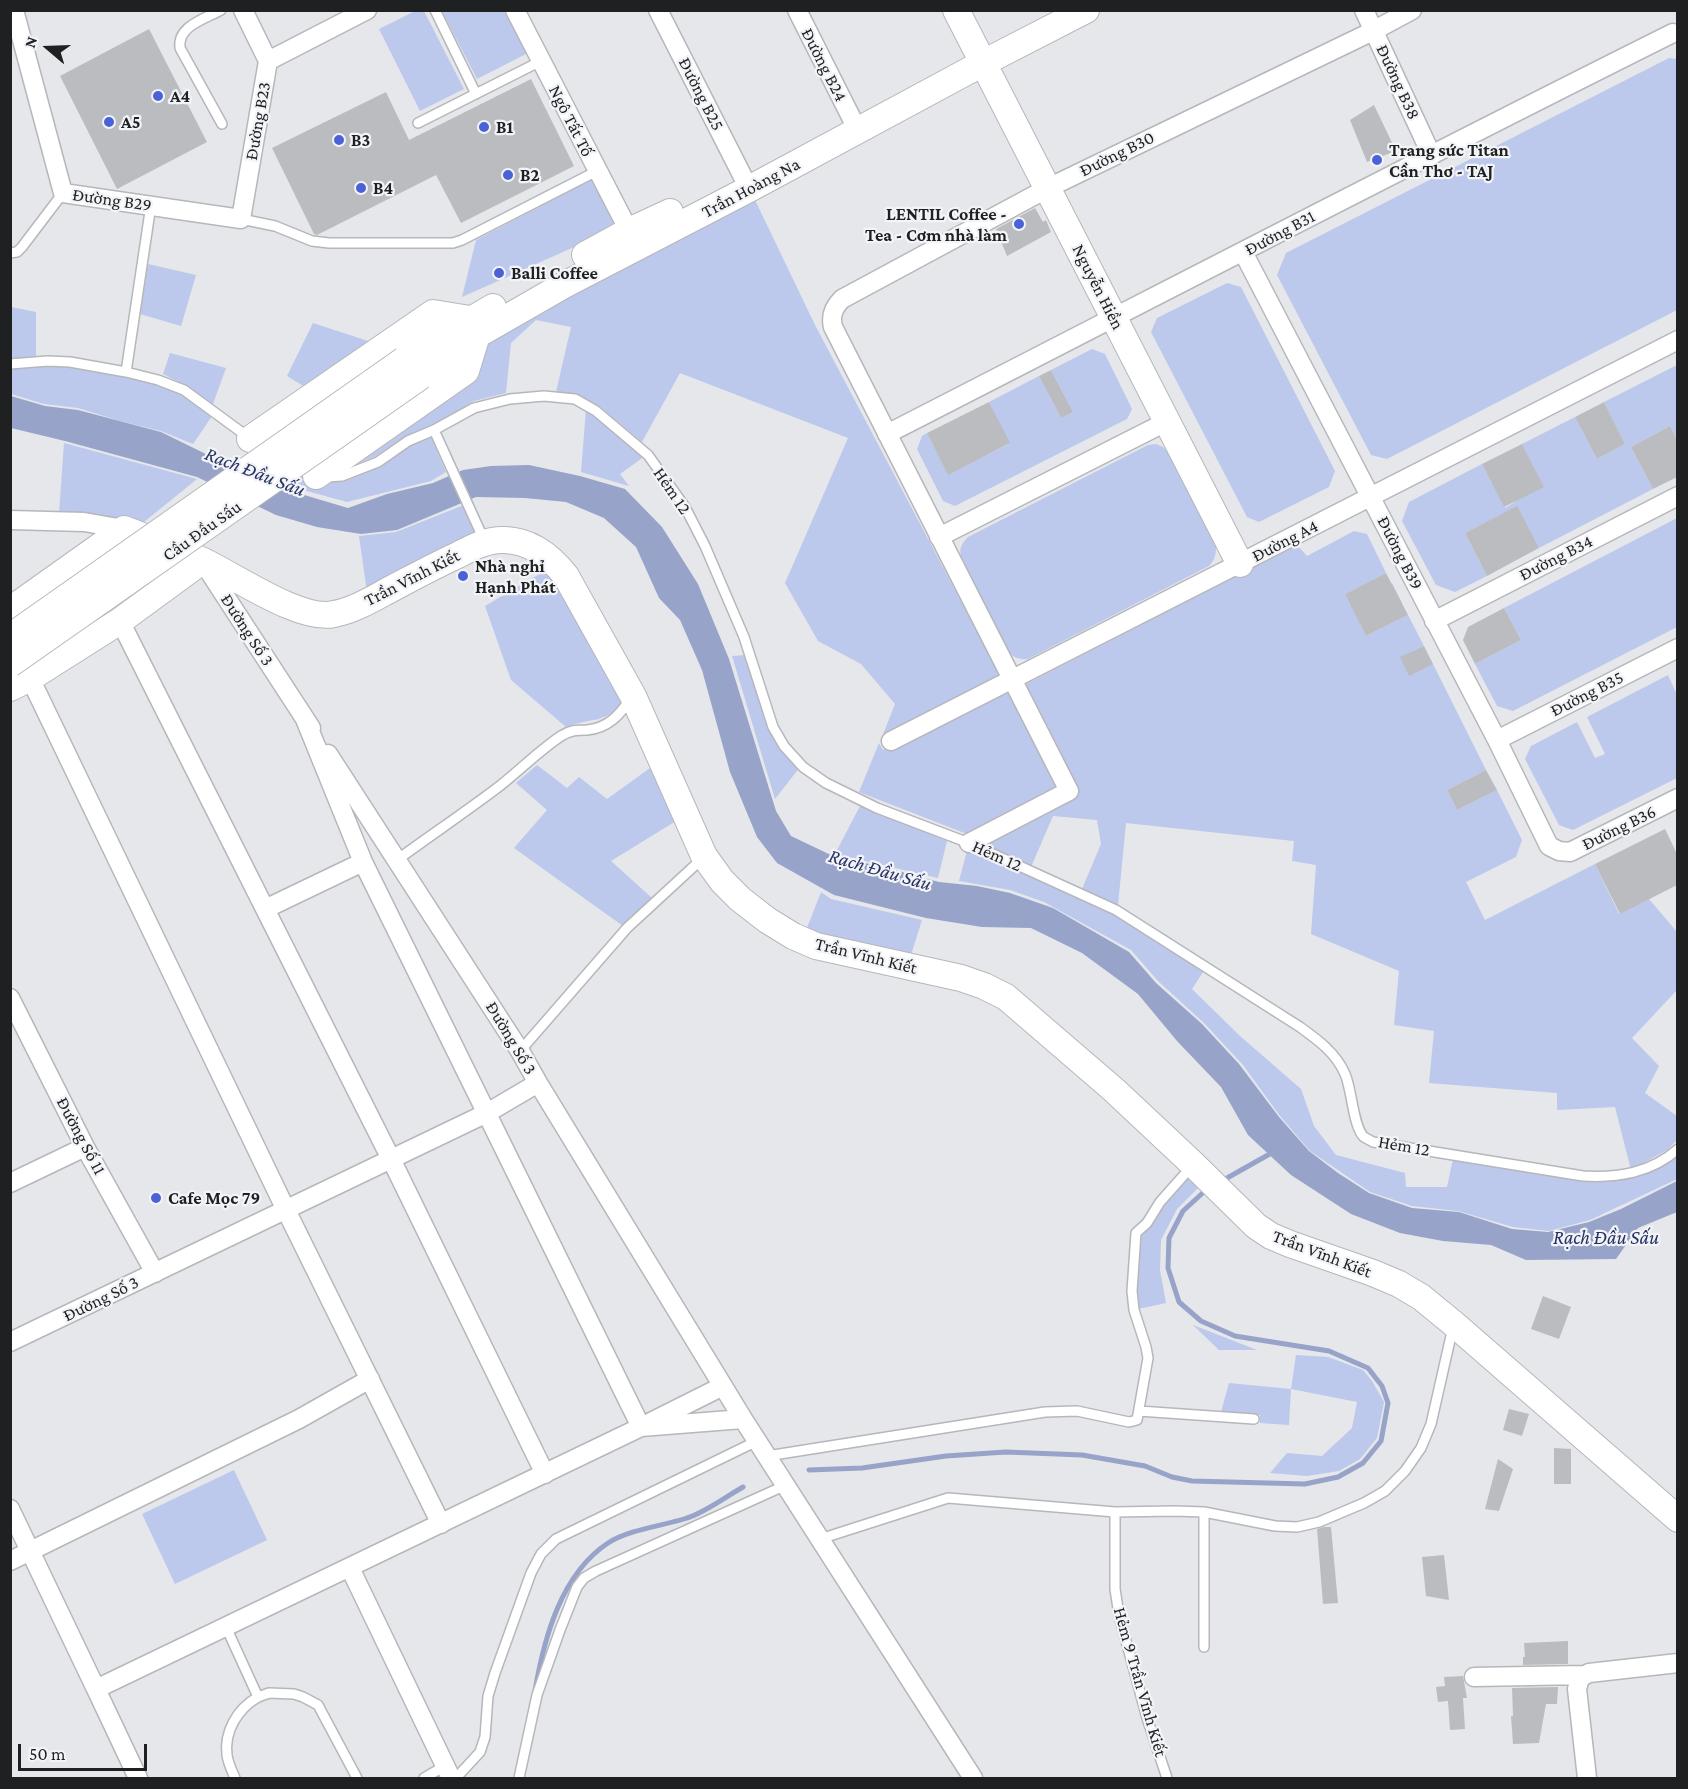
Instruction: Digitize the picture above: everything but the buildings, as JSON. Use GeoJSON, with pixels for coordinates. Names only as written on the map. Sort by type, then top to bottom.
{"type":"FeatureCollection","features":[{"type":"Feature","properties":{"kind":"main road","name":"Nguyễn Hiền"},"geometry":{"type":"LineString","coordinates":[[956,10],[1240,564]]}},
{"type":"Feature","properties":{"kind":"main road","name":"Trần Hoàng Na"},"geometry":{"type":"LineString","coordinates":[[474,327],[564,285],[749,189],[980,57],[1056,10]]}},
{"type":"Feature","properties":{"kind":"main road","name":"Trần Hoàng Na"},"geometry":{"type":"LineString","coordinates":[[413,368],[628,231],[743,177],[852,119],[980,57],[1086,10]]}},
{"type":"Feature","properties":{"kind":"main road"},"geometry":{"type":"LineString","coordinates":[[256,444],[433,313],[474,327],[466,371],[309,474]]}},
{"type":"Feature","properties":{"kind":"main road","name":"Cầu Đầu Sấu"},"geometry":{"type":"LineString","coordinates":[[10,637],[413,368]]}},
{"type":"Feature","properties":{"kind":"main road","name":"Cầu Đầu Sấu"},"geometry":{"type":"LineString","coordinates":[[17,677],[413,368]]}},
{"type":"Feature","properties":{"kind":"main road"},"geometry":{"type":"LineString","coordinates":[[10,610],[124,529]]}},
{"type":"Feature","properties":{"kind":"main road","name":"Trần Vĩnh Kiết"},"geometry":{"type":"LineString","coordinates":[[124,529],[202,561],[298,610],[322,615],[335,614],[366,602],[433,566],[485,542],[505,540],[522,543],[539,550],[553,560],[566,576],[633,696],[705,856],[722,881],[740,899],[767,920],[793,936],[816,946],[961,978],[1006,997],[1114,1090],[1256,1226],[1271,1236],[1399,1284],[1421,1298],[1454,1324],[1677,1519]]}},
{"type":"Feature","properties":{"kind":"main road"},"geometry":{"type":"LineString","coordinates":[[17,677],[120,621],[202,561]]}},
{"type":"Feature","properties":{"kind":"street","name":"Đường B29"},"geometry":{"type":"LineString","coordinates":[[14,10],[63,193],[241,219]]}},
{"type":"Feature","properties":{"kind":"street"},"geometry":{"type":"LineString","coordinates":[[243,10],[268,61]]}},
{"type":"Feature","properties":{"kind":"street","name":"Đường B23"},"geometry":{"type":"LineString","coordinates":[[241,219],[268,61],[367,10]]}},
{"type":"Feature","properties":{"kind":"street","name":"Ngô Tất Tố"},"geometry":{"type":"LineString","coordinates":[[515,10],[628,231]]}},
{"type":"Feature","properties":{"kind":"street","name":"Đường B25"},"geometry":{"type":"LineString","coordinates":[[658,10],[743,177]]}},
{"type":"Feature","properties":{"kind":"street","name":"Đường B24"},"geometry":{"type":"LineString","coordinates":[[797,10],[852,119]]}},
{"type":"Feature","properties":{"kind":"street","name":"Đường B38"},"geometry":{"type":"LineString","coordinates":[[1364,10],[1431,154]]}},
{"type":"Feature","properties":{"kind":"street","name":"Đường B30"},"geometry":{"type":"LineString","coordinates":[[887,434],[832,327],[832,312],[842,299],[1048,188],[1412,10]]}},
{"type":"Feature","properties":{"kind":"street","name":"Đường B31"},"geometry":{"type":"LineString","coordinates":[[887,434],[1431,154],[1675,33]]}},
{"type":"Feature","properties":{"kind":"street","name":"Đường B39"},"geometry":{"type":"LineString","coordinates":[[1243,252],[1550,846],[1559,851]]}},
{"type":"Feature","properties":{"kind":"street","name":"Đường A4"},"geometry":{"type":"LineString","coordinates":[[891,741],[1677,340]]}},
{"type":"Feature","properties":{"kind":"street"},"geometry":{"type":"LineString","coordinates":[[939,537],[1167,422]]}},
{"type":"Feature","properties":{"kind":"street"},"geometry":{"type":"LineString","coordinates":[[887,434],[1069,791],[969,843]]}},
{"type":"Feature","properties":{"kind":"street","name":"Đường B34"},"geometry":{"type":"LineString","coordinates":[[1434,621],[1677,496]]}},
{"type":"Feature","properties":{"kind":"street","name":"Trần Vĩnh Kiết"},"geometry":{"type":"LineString","coordinates":[[10,520],[84,522],[124,529]]}},
{"type":"Feature","properties":{"kind":"street","name":"Đường Số 3"},"geometry":{"type":"LineString","coordinates":[[10,1342],[487,1113],[538,1083],[520,1051],[202,561]]}},
{"type":"Feature","properties":{"kind":"street"},"geometry":{"type":"LineString","coordinates":[[120,621],[392,1159],[545,1474]]}},
{"type":"Feature","properties":{"kind":"street","name":"Đường B35"},"geometry":{"type":"LineString","coordinates":[[1497,740],[1677,648]]}},
{"type":"Feature","properties":{"kind":"street"},"geometry":{"type":"LineString","coordinates":[[17,677],[286,1210],[441,1524]]}},
{"type":"Feature","properties":{"kind":"street"},"geometry":{"type":"LineString","coordinates":[[305,719],[363,862],[641,1427]]}},
{"type":"Feature","properties":{"kind":"street","name":"Đường B36"},"geometry":{"type":"LineString","coordinates":[[1559,851],[1570,852],[1677,798]]}},
{"type":"Feature","properties":{"kind":"street"},"geometry":{"type":"LineString","coordinates":[[266,909],[363,862]]}},
{"type":"Feature","properties":{"kind":"street","name":"Đường Số 11"},"geometry":{"type":"LineString","coordinates":[[13,1010],[155,1273]]}},
{"type":"Feature","properties":{"kind":"street"},"geometry":{"type":"LineString","coordinates":[[538,1083],[743,1419],[973,1779]]}},
{"type":"Feature","properties":{"kind":"street"},"geometry":{"type":"LineString","coordinates":[[10,1183],[85,1147]]}},
{"type":"Feature","properties":{"kind":"street"},"geometry":{"type":"LineString","coordinates":[[10,1561],[298,1419],[370,1379]]}},
{"type":"Feature","properties":{"kind":"street"},"geometry":{"type":"LineString","coordinates":[[96,1689],[723,1386]]}},
{"type":"Feature","properties":{"kind":"street"},"geometry":{"type":"LineString","coordinates":[[641,1427],[743,1419]]}},
{"type":"Feature","properties":{"kind":"street"},"geometry":{"type":"LineString","coordinates":[[10,1509],[138,1779]]}},
{"type":"Feature","properties":{"kind":"street"},"geometry":{"type":"LineString","coordinates":[[350,1568],[450,1774]]}},
{"type":"Feature","properties":{"kind":"street"},"geometry":{"type":"LineString","coordinates":[[1474,1677],[1584,1675],[1677,1663]]}},
{"type":"Feature","properties":{"kind":"street"},"geometry":{"type":"LineString","coordinates":[[1584,1675],[1580,1678],[1577,1689],[1587,1779]]}},
{"type":"Feature","properties":{"kind":"lane"},"geometry":{"type":"LineString","coordinates":[[221,10],[185,30],[179,41],[180,48],[222,124]]}},
{"type":"Feature","properties":{"kind":"lane"},"geometry":{"type":"LineString","coordinates":[[435,10],[476,94]]}},
{"type":"Feature","properties":{"kind":"lane"},"geometry":{"type":"LineString","coordinates":[[418,123],[541,61]]}},
{"type":"Feature","properties":{"kind":"lane"},"geometry":{"type":"LineString","coordinates":[[241,219],[275,226],[312,241],[329,243],[453,243],[597,171]]}},
{"type":"Feature","properties":{"kind":"lane"},"geometry":{"type":"LineString","coordinates":[[10,253],[17,252],[22,247],[63,193]]}},
{"type":"Feature","properties":{"kind":"lane"},"geometry":{"type":"LineString","coordinates":[[126,372],[151,205]]}},
{"type":"Feature","properties":{"kind":"lane"},"geometry":{"type":"LineString","coordinates":[[10,364],[48,361],[70,363],[158,380],[184,390],[289,467],[309,474]]}},
{"type":"Feature","properties":{"kind":"lane","name":"Hẻm 12"},"geometry":{"type":"LineString","coordinates":[[309,474],[342,476],[362,469],[378,462],[408,441],[474,408],[510,399],[544,396],[575,399],[597,411],[648,456],[685,507],[705,546],[744,637],[773,727],[784,746],[803,766],[826,783],[877,808],[969,843],[1116,910],[1313,1035],[1335,1057],[1346,1075],[1359,1128],[1363,1136],[1372,1142],[1571,1174],[1603,1177],[1628,1174],[1651,1167],[1677,1149]]}},
{"type":"Feature","properties":{"kind":"lane"},"geometry":{"type":"LineString","coordinates":[[434,430],[485,542]]}},
{"type":"Feature","properties":{"kind":"lane"},"geometry":{"type":"LineString","coordinates":[[397,860],[500,786],[561,736],[576,730],[589,730],[613,721],[633,696]]}},
{"type":"Feature","properties":{"kind":"lane"},"geometry":{"type":"LineString","coordinates":[[520,1051],[627,928],[705,856]]}},
{"type":"Feature","properties":{"kind":"lane"},"geometry":{"type":"LineString","coordinates":[[424,1779],[450,1774],[480,1752],[486,1737],[488,1696],[495,1673],[531,1573],[541,1554],[556,1539],[762,1448],[846,1444],[1045,1412],[1077,1411],[1129,1422],[1137,1420],[1148,1358],[1134,1310],[1132,1291],[1136,1233],[1147,1223],[1160,1202],[1207,1177]]}},
{"type":"Feature","properties":{"kind":"lane"},"geometry":{"type":"LineString","coordinates":[[820,1539],[948,1497],[1116,1512],[1204,1512],[1275,1526],[1297,1527],[1319,1522],[1385,1491],[1405,1471],[1421,1448],[1431,1424],[1454,1324]]}},
{"type":"Feature","properties":{"kind":"lane"},"geometry":{"type":"LineString","coordinates":[[1139,1411],[1254,1419]]}},
{"type":"Feature","properties":{"kind":"lane"},"geometry":{"type":"LineString","coordinates":[[519,1779],[537,1695],[560,1630],[584,1578],[786,1485]]}},
{"type":"Feature","properties":{"kind":"lane","name":"Hẻm 9 Trần Vĩnh Kiết"},"geometry":{"type":"LineString","coordinates":[[1116,1512],[1115,1589],[1119,1615],[1167,1779]]}},
{"type":"Feature","properties":{"kind":"lane"},"geometry":{"type":"LineString","coordinates":[[1204,1512],[1204,1647]]}},
{"type":"Feature","properties":{"kind":"lane"},"geometry":{"type":"LineString","coordinates":[[226,1627],[258,1697]]}},
{"type":"Feature","properties":{"kind":"lane"},"geometry":{"type":"LineString","coordinates":[[235,1779],[227,1757],[226,1744],[230,1726],[251,1701],[269,1693],[294,1694],[318,1705],[357,1779]]}},
{"type":"Feature","properties":{"kind":"shaded area"},"geometry":{"type":"Polygon","coordinates":[[[415,11],[424,11],[464,89],[420,111],[379,29],[415,11]]]}},
{"type":"Feature","properties":{"kind":"shaded area"},"geometry":{"type":"Polygon","coordinates":[[[442,11],[507,11],[528,53],[477,79],[442,11]]]}},
{"type":"Feature","properties":{"kind":"shaded area"},"geometry":{"type":"Polygon","coordinates":[[[1669,58],[1678,59],[1677,310],[1387,459],[1371,455],[1277,275],[1286,253],[1669,58]]]}},
{"type":"Feature","properties":{"kind":"shaded area"},"geometry":{"type":"Polygon","coordinates":[[[593,179],[619,227],[462,297],[476,240],[593,179]]]}},
{"type":"Feature","properties":{"kind":"shaded area"},"geometry":{"type":"Polygon","coordinates":[[[755,200],[815,325],[1001,677],[882,737],[895,704],[861,664],[818,641],[785,583],[848,438],[680,373],[642,442],[599,406],[575,394],[556,392],[571,327],[536,320],[511,343],[506,393],[474,401],[435,425],[406,436],[374,457],[339,470],[473,343],[755,200]]]}},
{"type":"Feature","properties":{"kind":"shaded area"},"geometry":{"type":"Polygon","coordinates":[[[148,264],[196,275],[181,326],[140,314],[148,264]]]}},
{"type":"Feature","properties":{"kind":"shaded area"},"geometry":{"type":"Polygon","coordinates":[[[1227,283],[1241,287],[1335,471],[1329,487],[1259,522],[1247,517],[1151,332],[1157,318],[1227,283]]]}},
{"type":"Feature","properties":{"kind":"shaded area"},"geometry":{"type":"Polygon","coordinates":[[[11,307],[36,312],[36,359],[11,361],[11,307]]]}},
{"type":"Feature","properties":{"kind":"shaded area"},"geometry":{"type":"Polygon","coordinates":[[[313,323],[371,342],[354,351],[305,387],[287,376],[313,323]]]}},
{"type":"Feature","properties":{"kind":"shaded area"},"geometry":{"type":"Polygon","coordinates":[[[1092,349],[1105,354],[1132,409],[1127,419],[955,506],[943,501],[917,449],[922,436],[927,433],[948,474],[1009,444],[989,402],[1039,376],[1061,418],[1073,412],[1051,370],[1092,349]]]}},
{"type":"Feature","properties":{"kind":"shaded area"},"geometry":{"type":"Polygon","coordinates":[[[170,353],[226,368],[213,404],[163,374],[170,353]]]}},
{"type":"Feature","properties":{"kind":"shaded area"},"geometry":{"type":"Polygon","coordinates":[[[61,365],[147,381],[167,387],[212,416],[193,444],[161,431],[78,408],[44,404],[11,394],[10,367],[61,365]]]}},
{"type":"Feature","properties":{"kind":"shaded area"},"geometry":{"type":"Polygon","coordinates":[[[1677,365],[1677,440],[1670,426],[1631,447],[1653,489],[1539,548],[1516,507],[1465,533],[1487,576],[1455,592],[1436,585],[1402,521],[1409,502],[1482,464],[1505,508],[1515,502],[1493,459],[1543,486],[1522,444],[1575,417],[1597,459],[1625,444],[1604,402],[1677,365]]]}},
{"type":"Feature","properties":{"kind":"shaded area"},"geometry":{"type":"Polygon","coordinates":[[[586,409],[645,456],[620,474],[629,486],[581,472],[586,409]]]}},
{"type":"Feature","properties":{"kind":"shaded area"},"geometry":{"type":"Polygon","coordinates":[[[431,437],[446,472],[431,481],[347,502],[267,480],[299,476],[328,481],[353,477],[378,465],[410,444],[431,437]]]}},
{"type":"Feature","properties":{"kind":"shaded area"},"geometry":{"type":"Polygon","coordinates":[[[64,443],[197,479],[144,522],[59,513],[64,443]]]}},
{"type":"Feature","properties":{"kind":"shaded area"},"geometry":{"type":"Polygon","coordinates":[[[1156,444],[1168,452],[1216,546],[1213,561],[1209,566],[1028,659],[1020,659],[1011,655],[961,556],[964,541],[1148,445],[1156,444]]]}},
{"type":"Feature","properties":{"kind":"shaded area"},"geometry":{"type":"Polygon","coordinates":[[[464,505],[476,534],[367,592],[359,536],[396,532],[464,505]]]}},
{"type":"Feature","properties":{"kind":"shaded area"},"geometry":{"type":"Polygon","coordinates":[[[1677,518],[1677,627],[1513,711],[1497,706],[1475,664],[1521,640],[1504,608],[1677,518]]]}},
{"type":"Feature","properties":{"kind":"shaded area"},"geometry":{"type":"Polygon","coordinates":[[[1354,531],[1367,534],[1386,573],[1345,594],[1350,604],[1392,583],[1402,603],[1360,624],[1366,636],[1408,615],[1424,646],[1401,657],[1433,664],[1486,770],[1447,790],[1457,810],[1497,790],[1522,840],[1516,857],[1466,882],[1485,920],[1595,864],[1619,914],[1649,899],[1677,932],[1677,990],[1632,1038],[1659,1066],[1645,1093],[1677,1116],[1677,1140],[1667,1150],[1631,1170],[1615,1107],[1557,1110],[1557,1093],[1429,1083],[1434,1031],[1394,1025],[1399,971],[1311,934],[1316,865],[1292,861],[1294,841],[1126,823],[1118,905],[1082,889],[1101,844],[1097,820],[1053,816],[1031,867],[983,845],[1078,795],[1024,685],[1297,545],[1307,556],[1354,531]]]}},
{"type":"Feature","properties":{"kind":"shaded area"},"geometry":{"type":"Polygon","coordinates":[[[548,569],[627,698],[605,717],[566,727],[511,680],[485,606],[548,569]]]}},
{"type":"Feature","properties":{"kind":"shaded area"},"geometry":{"type":"Polygon","coordinates":[[[746,655],[771,731],[781,750],[800,767],[775,799],[732,656],[746,655]]]}},
{"type":"Feature","properties":{"kind":"shaded area"},"geometry":{"type":"Polygon","coordinates":[[[1668,675],[1677,695],[1677,778],[1573,830],[1559,825],[1525,759],[1531,746],[1577,722],[1595,758],[1605,754],[1587,717],[1668,675]]]}},
{"type":"Feature","properties":{"kind":"shaded area"},"geometry":{"type":"Polygon","coordinates":[[[1007,691],[1059,788],[967,834],[859,792],[879,743],[883,750],[1007,691]]]}},
{"type":"Feature","properties":{"kind":"shaded area"},"geometry":{"type":"Polygon","coordinates":[[[537,765],[567,788],[579,777],[607,799],[650,768],[676,821],[611,861],[652,898],[623,926],[514,848],[547,810],[516,783],[537,765]]]}},
{"type":"Feature","properties":{"kind":"shaded area"},"geometry":{"type":"Polygon","coordinates":[[[860,806],[947,841],[938,878],[835,854],[860,806]]]}},
{"type":"Feature","properties":{"kind":"shaded area"},"geometry":{"type":"Polygon","coordinates":[[[968,847],[1113,912],[1205,969],[1192,989],[1240,1036],[1301,1089],[1314,1126],[1336,1155],[1405,1173],[1406,1187],[1447,1187],[1453,1159],[1569,1178],[1607,1180],[1644,1174],[1661,1166],[1677,1154],[1677,1179],[1590,1220],[1549,1231],[1513,1227],[1458,1211],[1412,1206],[1370,1192],[1310,1151],[1280,1116],[1243,1065],[1204,1023],[1158,981],[1131,950],[1044,902],[1010,890],[959,881],[968,847]]]}},
{"type":"Feature","properties":{"kind":"shaded area"},"geometry":{"type":"Polygon","coordinates":[[[821,892],[831,899],[922,920],[910,958],[805,933],[821,892]]]}},
{"type":"Feature","properties":{"kind":"shaded area"},"geometry":{"type":"Polygon","coordinates":[[[1192,1172],[1202,1184],[1177,1209],[1161,1240],[1160,1270],[1166,1303],[1138,1309],[1139,1239],[1145,1226],[1192,1172]]]}},
{"type":"Feature","properties":{"kind":"shaded area"},"geometry":{"type":"Polygon","coordinates":[[[1193,1325],[1257,1350],[1219,1350],[1193,1325]]]}},
{"type":"Feature","properties":{"kind":"shaded area"},"geometry":{"type":"Polygon","coordinates":[[[1296,1355],[1328,1357],[1363,1370],[1384,1402],[1377,1438],[1360,1459],[1339,1471],[1307,1476],[1270,1473],[1287,1453],[1322,1456],[1352,1428],[1357,1402],[1291,1389],[1296,1355]]]}},
{"type":"Feature","properties":{"kind":"shaded area"},"geometry":{"type":"Polygon","coordinates":[[[1229,1383],[1291,1389],[1289,1425],[1260,1423],[1260,1415],[1221,1412],[1229,1383]]]}},
{"type":"Feature","properties":{"kind":"shaded area"},"geometry":{"type":"Polygon","coordinates":[[[234,1470],[267,1540],[175,1584],[142,1514],[234,1470]]]}},
{"type":"Feature","properties":{"kind":"water","name":"Rạch Đầu Sấu"},"geometry":{"type":"Polygon","coordinates":[[[11,396],[45,406],[78,410],[161,432],[267,484],[348,508],[387,494],[433,483],[463,470],[491,466],[529,465],[625,489],[662,527],[698,584],[729,659],[776,811],[791,836],[835,857],[939,882],[977,886],[1010,893],[1053,908],[1129,952],[1156,983],[1202,1024],[1239,1064],[1279,1117],[1309,1151],[1369,1193],[1412,1208],[1459,1212],[1512,1229],[1548,1232],[1589,1222],[1677,1181],[1677,1212],[1638,1228],[1616,1259],[1526,1260],[1491,1245],[1443,1241],[1400,1233],[1351,1214],[1291,1175],[1248,1135],[1221,1087],[1177,1041],[1138,994],[1082,953],[1031,928],[982,927],[926,918],[834,895],[777,863],[757,837],[730,772],[702,670],[680,620],[659,598],[636,547],[604,518],[566,502],[476,497],[397,530],[361,534],[317,527],[276,515],[197,477],[11,428],[11,396]]]}},
{"type":"Feature","properties":{"kind":"waterway"},"geometry":{"type":"LineString","coordinates":[[1220,1182],[1275,1151]]}},
{"type":"Feature","properties":{"kind":"waterway"},"geometry":{"type":"LineString","coordinates":[[809,1470],[862,1468],[946,1456],[1006,1452],[1082,1455],[1145,1466],[1172,1477],[1192,1481],[1305,1484],[1338,1477],[1363,1463],[1381,1441],[1388,1403],[1382,1386],[1368,1368],[1329,1351],[1235,1336],[1201,1321],[1179,1302],[1168,1268],[1169,1238],[1183,1211],[1207,1189]]}},
{"type":"Feature","properties":{"kind":"waterway"},"geometry":{"type":"LineString","coordinates":[[535,1691],[544,1650],[557,1609],[578,1572],[592,1556],[617,1538],[694,1516],[743,1487]]}},
{"type":"Feature","properties":{"kind":"place","name":"A4"},"geometry":{"type":"Point","coordinates":[158,96]}},
{"type":"Feature","properties":{"kind":"place","name":"A5"},"geometry":{"type":"Point","coordinates":[109,122]}},
{"type":"Feature","properties":{"kind":"place","name":"B1"},"geometry":{"type":"Point","coordinates":[484,127]}},
{"type":"Feature","properties":{"kind":"place","name":"B3"},"geometry":{"type":"Point","coordinates":[339,140]}},
{"type":"Feature","properties":{"kind":"place","name":"Trang sức Titan Cần Thơ - TAJ"},"geometry":{"type":"Point","coordinates":[1377,160]}},
{"type":"Feature","properties":{"kind":"place","name":"B2"},"geometry":{"type":"Point","coordinates":[508,175]}},
{"type":"Feature","properties":{"kind":"place","name":"B4"},"geometry":{"type":"Point","coordinates":[361,188]}},
{"type":"Feature","properties":{"kind":"place","name":"LENTIL Coffee - Tea - Cơm nhà làm"},"geometry":{"type":"Point","coordinates":[1019,224]}},
{"type":"Feature","properties":{"kind":"place","name":"Balli Coffee"},"geometry":{"type":"Point","coordinates":[499,273]}},
{"type":"Feature","properties":{"kind":"place","name":"Nhà nghỉ Hạnh Phát"},"geometry":{"type":"Point","coordinates":[463,576]}},
{"type":"Feature","properties":{"kind":"place","name":"Cafe Mọc 79"},"geometry":{"type":"Point","coordinates":[156,1198]}}]}
